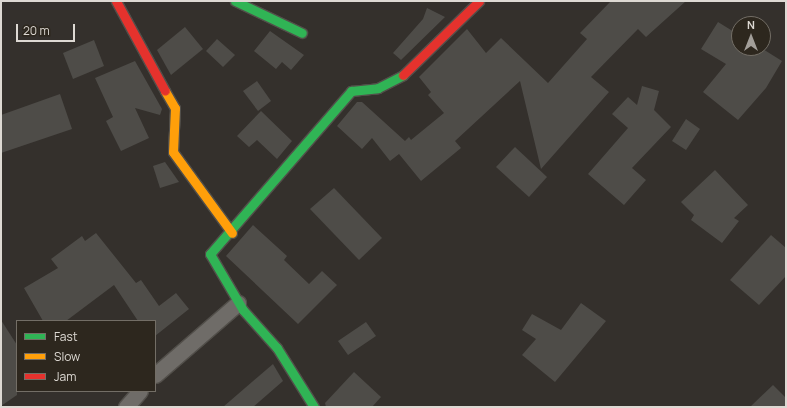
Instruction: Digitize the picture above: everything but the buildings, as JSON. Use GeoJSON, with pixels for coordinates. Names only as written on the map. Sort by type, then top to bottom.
{"type":"FeatureCollection","features":[{"type":"Feature","properties":{"kind":"street"},"geometry":{"type":"LineString","coordinates":[[116,1],[175,108],[173,152],[232,233]]}},
{"type":"Feature","properties":{"kind":"street"},"geometry":{"type":"LineString","coordinates":[[235,1],[302,33]]}},
{"type":"Feature","properties":{"kind":"street"},"geometry":{"type":"LineString","coordinates":[[314,407],[277,348],[238,303],[210,254],[232,233],[351,91],[378,88],[400,79],[479,1]]}},
{"type":"Feature","properties":{"kind":"street"},"geometry":{"type":"LineString","coordinates":[[156,374],[238,303]]}},
{"type":"Feature","properties":{"kind":"street"},"geometry":{"type":"LineString","coordinates":[[126,407],[139,392]]}},
{"type":"Feature","properties":{"kind":"traffic: fast"},"geometry":{"type":"LineString","coordinates":[[235,1],[302,33]]}},
{"type":"Feature","properties":{"kind":"traffic: fast"},"geometry":{"type":"LineString","coordinates":[[314,407],[277,348],[243,310],[210,254],[351,91],[378,88],[403,75]]}},
{"type":"Feature","properties":{"kind":"traffic: slow"},"geometry":{"type":"LineString","coordinates":[[165,91],[175,108],[173,152],[232,233]]}},
{"type":"Feature","properties":{"kind":"traffic: jam"},"geometry":{"type":"LineString","coordinates":[[116,1],[165,91]]}},
{"type":"Feature","properties":{"kind":"traffic: jam"},"geometry":{"type":"LineString","coordinates":[[403,75],[479,1]]}}]}
